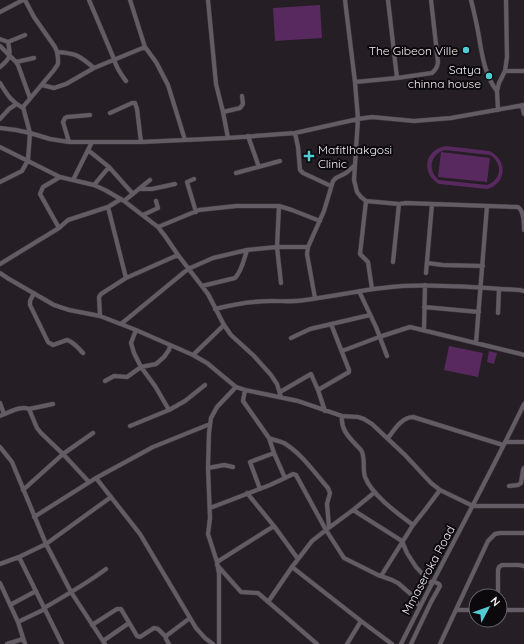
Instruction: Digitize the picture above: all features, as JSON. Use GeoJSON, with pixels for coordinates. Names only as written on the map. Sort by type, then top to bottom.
{"type":"FeatureCollection","features":[{"type":"Feature","properties":{"kind":"street"},"geometry":{"type":"LineString","coordinates":[[0,12],[24,0],[55,47],[58,56],[58,64],[54,70],[24,104],[23,108],[30,133],[28,160],[22,171],[0,182]]}},
{"type":"Feature","properties":{"kind":"street"},"geometry":{"type":"LineString","coordinates":[[89,0],[93,6],[118,70],[126,81]]}},
{"type":"Feature","properties":{"kind":"street"},"geometry":{"type":"LineString","coordinates":[[130,0],[145,47],[156,62],[168,85],[185,140]]}},
{"type":"Feature","properties":{"kind":"street"},"geometry":{"type":"LineString","coordinates":[[208,0],[216,84],[228,138]]}},
{"type":"Feature","properties":{"kind":"street"},"geometry":{"type":"LineString","coordinates":[[344,0],[355,82],[358,119],[354,180],[361,197],[366,201],[399,204],[518,207],[521,208],[523,212],[524,230]]}},
{"type":"Feature","properties":{"kind":"street"},"geometry":{"type":"LineString","coordinates":[[388,0],[397,78]]}},
{"type":"Feature","properties":{"kind":"street"},"geometry":{"type":"LineString","coordinates":[[355,82],[432,73],[437,68],[438,62],[431,0]]}},
{"type":"Feature","properties":{"kind":"street"},"geometry":{"type":"LineString","coordinates":[[471,0],[481,54],[488,76],[497,91]]}},
{"type":"Feature","properties":{"kind":"street"},"geometry":{"type":"LineString","coordinates":[[498,110],[497,91],[505,71],[507,57],[506,0]]}},
{"type":"Feature","properties":{"kind":"street"},"geometry":{"type":"LineString","coordinates":[[0,39],[8,42],[25,35]]}},
{"type":"Feature","properties":{"kind":"street"},"geometry":{"type":"LineString","coordinates":[[0,67],[10,56],[8,42]]}},
{"type":"Feature","properties":{"kind":"street"},"geometry":{"type":"LineString","coordinates":[[0,46],[16,62],[30,98]]}},
{"type":"Feature","properties":{"kind":"street"},"geometry":{"type":"LineString","coordinates":[[42,85],[54,88],[66,84],[94,68],[145,47]]}},
{"type":"Feature","properties":{"kind":"street"},"geometry":{"type":"LineString","coordinates":[[57,52],[75,54],[94,68]]}},
{"type":"Feature","properties":{"kind":"street"},"geometry":{"type":"LineString","coordinates":[[16,62],[34,58]]}},
{"type":"Feature","properties":{"kind":"street"},"geometry":{"type":"LineString","coordinates":[[505,71],[524,71]]}},
{"type":"Feature","properties":{"kind":"street"},"geometry":{"type":"LineString","coordinates":[[0,83],[15,105],[23,108]]}},
{"type":"Feature","properties":{"kind":"street"},"geometry":{"type":"LineString","coordinates":[[223,112],[240,108],[243,104],[242,96]]}},
{"type":"Feature","properties":{"kind":"street"},"geometry":{"type":"LineString","coordinates":[[110,113],[135,103],[142,142]]}},
{"type":"Feature","properties":{"kind":"street"},"geometry":{"type":"LineString","coordinates":[[0,119],[15,105]]}},
{"type":"Feature","properties":{"kind":"street"},"geometry":{"type":"LineString","coordinates":[[0,128],[16,130],[50,139],[69,142],[142,142],[295,133],[372,117],[414,121],[451,118],[523,105],[524,114]]}},
{"type":"Feature","properties":{"kind":"street"},"geometry":{"type":"LineString","coordinates":[[69,142],[63,122],[64,118],[90,115]]}},
{"type":"Feature","properties":{"kind":"street"},"geometry":{"type":"LineString","coordinates":[[295,133],[300,170],[303,173],[331,186]]}},
{"type":"Feature","properties":{"kind":"street"},"geometry":{"type":"LineString","coordinates":[[248,136],[259,167]]}},
{"type":"Feature","properties":{"kind":"street"},"geometry":{"type":"LineString","coordinates":[[73,180],[92,142]]}},
{"type":"Feature","properties":{"kind":"street"},"geometry":{"type":"LineString","coordinates":[[0,147],[60,177],[94,185],[105,190],[123,200],[158,227],[208,294],[215,309],[231,335],[271,374],[277,384],[280,394]]}},
{"type":"Feature","properties":{"kind":"street"},"geometry":{"type":"LineString","coordinates":[[88,150],[109,167],[133,194]]}},
{"type":"Feature","properties":{"kind":"street"},"geometry":{"type":"LineString","coordinates":[[236,173],[280,161]]}},
{"type":"Feature","properties":{"kind":"street"},"geometry":{"type":"LineString","coordinates":[[315,298],[307,254],[308,247],[320,221],[333,181],[346,173],[355,164]]}},
{"type":"Feature","properties":{"kind":"street"},"geometry":{"type":"LineString","coordinates":[[94,185],[109,167]]}},
{"type":"Feature","properties":{"kind":"street"},"geometry":{"type":"LineString","coordinates":[[58,228],[40,194],[45,185],[60,177]]}},
{"type":"Feature","properties":{"kind":"street"},"geometry":{"type":"LineString","coordinates":[[194,179],[187,182],[196,212]]}},
{"type":"Feature","properties":{"kind":"street"},"geometry":{"type":"LineString","coordinates":[[0,264],[58,228],[68,220],[108,207],[123,200],[150,180]]}},
{"type":"Feature","properties":{"kind":"street"},"geometry":{"type":"LineString","coordinates":[[139,188],[152,189],[175,184]]}},
{"type":"Feature","properties":{"kind":"street"},"geometry":{"type":"LineString","coordinates":[[143,215],[158,208],[156,201]]}},
{"type":"Feature","properties":{"kind":"street"},"geometry":{"type":"LineString","coordinates":[[366,201],[360,254],[368,262],[372,289]]}},
{"type":"Feature","properties":{"kind":"street"},"geometry":{"type":"LineString","coordinates":[[393,262],[399,204]]}},
{"type":"Feature","properties":{"kind":"street"},"geometry":{"type":"LineString","coordinates":[[426,272],[432,204]]}},
{"type":"Feature","properties":{"kind":"street"},"geometry":{"type":"LineString","coordinates":[[158,227],[199,210],[236,206],[278,206],[320,221]]}},
{"type":"Feature","properties":{"kind":"street"},"geometry":{"type":"LineString","coordinates":[[278,206],[277,246],[281,283]]}},
{"type":"Feature","properties":{"kind":"street"},"geometry":{"type":"LineString","coordinates":[[476,343],[487,206]]}},
{"type":"Feature","properties":{"kind":"street"},"geometry":{"type":"LineString","coordinates":[[108,207],[126,278]]}},
{"type":"Feature","properties":{"kind":"street"},"geometry":{"type":"LineString","coordinates":[[121,324],[188,268],[213,258],[247,250],[277,246],[308,247]]}},
{"type":"Feature","properties":{"kind":"street"},"geometry":{"type":"LineString","coordinates":[[202,286],[235,278],[241,268],[247,250]]}},
{"type":"Feature","properties":{"kind":"street"},"geometry":{"type":"LineString","coordinates":[[100,316],[99,299],[100,295],[105,290],[126,278],[178,255]]}},
{"type":"Feature","properties":{"kind":"street"},"geometry":{"type":"LineString","coordinates":[[427,263],[483,266]]}},
{"type":"Feature","properties":{"kind":"street"},"geometry":{"type":"LineString","coordinates":[[0,273],[33,296],[54,305],[69,310],[100,316],[193,355],[207,363],[236,387],[245,390],[280,394],[325,411],[342,416],[364,419],[388,438],[431,483],[440,490],[473,506],[524,506]]}},
{"type":"Feature","properties":{"kind":"street"},"geometry":{"type":"LineString","coordinates":[[424,330],[425,285]]}},
{"type":"Feature","properties":{"kind":"street"},"geometry":{"type":"LineString","coordinates":[[215,309],[245,302],[290,302],[400,286],[425,285],[524,291]]}},
{"type":"Feature","properties":{"kind":"street"},"geometry":{"type":"LineString","coordinates":[[498,313],[499,289]]}},
{"type":"Feature","properties":{"kind":"street"},"geometry":{"type":"LineString","coordinates":[[359,291],[387,356]]}},
{"type":"Feature","properties":{"kind":"street"},"geometry":{"type":"LineString","coordinates":[[33,296],[30,305],[48,342],[53,345],[69,340],[83,353]]}},
{"type":"Feature","properties":{"kind":"street"},"geometry":{"type":"LineString","coordinates":[[424,307],[479,312]]}},
{"type":"Feature","properties":{"kind":"street"},"geometry":{"type":"LineString","coordinates":[[291,338],[310,329],[370,315]]}},
{"type":"Feature","properties":{"kind":"street"},"geometry":{"type":"LineString","coordinates":[[318,390],[349,372],[331,324]]}},
{"type":"Feature","properties":{"kind":"street"},"geometry":{"type":"LineString","coordinates":[[193,355],[224,325]]}},
{"type":"Feature","properties":{"kind":"street"},"geometry":{"type":"LineString","coordinates":[[342,351],[410,327],[524,356]]}},
{"type":"Feature","properties":{"kind":"street"},"geometry":{"type":"LineString","coordinates":[[136,330],[131,343],[134,353],[141,368],[155,386],[169,410]]}},
{"type":"Feature","properties":{"kind":"street"},"geometry":{"type":"LineString","coordinates":[[105,381],[114,376],[126,377],[141,368],[156,364],[161,361],[169,350],[170,345]]}},
{"type":"Feature","properties":{"kind":"street"},"geometry":{"type":"LineString","coordinates":[[280,394],[311,374],[325,411]]}},
{"type":"Feature","properties":{"kind":"street"},"geometry":{"type":"LineString","coordinates":[[130,426],[169,410],[189,399],[205,385]]}},
{"type":"Feature","properties":{"kind":"street"},"geometry":{"type":"LineString","coordinates":[[219,644],[219,574],[208,536],[210,518],[208,468],[210,424],[211,418],[217,407],[236,387]]}},
{"type":"Feature","properties":{"kind":"street"},"geometry":{"type":"LineString","coordinates":[[245,390],[243,401],[269,438],[285,478]]}},
{"type":"Feature","properties":{"kind":"street"},"geometry":{"type":"LineString","coordinates":[[0,403],[2,415],[19,409],[29,409],[53,404]]}},
{"type":"Feature","properties":{"kind":"street","name":"Mmaseroka Road"},"geometry":{"type":"LineString","coordinates":[[401,644],[419,606],[473,506],[524,404]]}},
{"type":"Feature","properties":{"kind":"street"},"geometry":{"type":"LineString","coordinates":[[29,409],[37,428],[41,433],[90,482]]}},
{"type":"Feature","properties":{"kind":"street"},"geometry":{"type":"LineString","coordinates":[[342,416],[346,434],[363,453],[364,475],[366,479],[375,492],[397,513],[413,525]]}},
{"type":"Feature","properties":{"kind":"street"},"geometry":{"type":"LineString","coordinates":[[388,438],[402,421],[409,417],[413,417],[504,444],[524,442]]}},
{"type":"Feature","properties":{"kind":"street"},"geometry":{"type":"LineString","coordinates":[[34,517],[96,478],[159,444],[210,424]]}},
{"type":"Feature","properties":{"kind":"street"},"geometry":{"type":"LineString","coordinates":[[23,490],[63,454],[93,433]]}},
{"type":"Feature","properties":{"kind":"street"},"geometry":{"type":"LineString","coordinates":[[269,438],[283,443],[303,459],[330,491],[327,504],[327,528]]}},
{"type":"Feature","properties":{"kind":"street"},"geometry":{"type":"LineString","coordinates":[[0,447],[11,460],[46,544],[72,592],[104,642],[129,623]]}},
{"type":"Feature","properties":{"kind":"street"},"geometry":{"type":"LineString","coordinates":[[260,489],[250,462],[274,453]]}},
{"type":"Feature","properties":{"kind":"street"},"geometry":{"type":"LineString","coordinates":[[208,468],[224,464],[233,467]]}},
{"type":"Feature","properties":{"kind":"street"},"geometry":{"type":"LineString","coordinates":[[509,486],[518,486],[521,483],[524,468]]}},
{"type":"Feature","properties":{"kind":"street"},"geometry":{"type":"LineString","coordinates":[[210,508],[260,489],[293,474],[296,475],[344,558],[402,585],[409,594],[413,596],[419,606]]}},
{"type":"Feature","properties":{"kind":"street"},"geometry":{"type":"LineString","coordinates":[[96,478],[140,534],[200,633],[213,644]]}},
{"type":"Feature","properties":{"kind":"street"},"geometry":{"type":"LineString","coordinates":[[382,576],[402,541],[440,490]]}},
{"type":"Feature","properties":{"kind":"street"},"geometry":{"type":"LineString","coordinates":[[268,602],[312,540],[375,492]]}},
{"type":"Feature","properties":{"kind":"street"},"geometry":{"type":"LineString","coordinates":[[247,494],[274,526],[298,559]]}},
{"type":"Feature","properties":{"kind":"street"},"geometry":{"type":"LineString","coordinates":[[0,564],[46,544],[111,497]]}},
{"type":"Feature","properties":{"kind":"street"},"geometry":{"type":"LineString","coordinates":[[353,510],[402,541],[407,554],[413,563],[432,583],[439,584],[440,586],[411,644]]}},
{"type":"Feature","properties":{"kind":"street"},"geometry":{"type":"LineString","coordinates":[[217,564],[274,526]]}},
{"type":"Feature","properties":{"kind":"street"},"geometry":{"type":"LineString","coordinates":[[440,644],[488,541],[495,534],[524,533]]}},
{"type":"Feature","properties":{"kind":"street"},"geometry":{"type":"LineString","coordinates":[[19,557],[62,644]]}},
{"type":"Feature","properties":{"kind":"street"},"geometry":{"type":"LineString","coordinates":[[217,564],[241,592],[258,593],[318,644]]}},
{"type":"Feature","properties":{"kind":"street"},"geometry":{"type":"LineString","coordinates":[[498,588],[498,570],[500,566],[524,566]]}},
{"type":"Feature","properties":{"kind":"street"},"geometry":{"type":"LineString","coordinates":[[292,567],[392,644]]}},
{"type":"Feature","properties":{"kind":"street"},"geometry":{"type":"LineString","coordinates":[[18,622],[72,592],[106,569]]}},
{"type":"Feature","properties":{"kind":"street"},"geometry":{"type":"LineString","coordinates":[[0,583],[18,622],[25,644]]}},
{"type":"Feature","properties":{"kind":"street"},"geometry":{"type":"LineString","coordinates":[[10,605],[36,591]]}},
{"type":"Feature","properties":{"kind":"street"},"geometry":{"type":"LineString","coordinates":[[92,624],[118,608],[121,610],[136,636],[140,637],[154,628],[158,629],[166,637],[169,644]]}},
{"type":"Feature","properties":{"kind":"street"},"geometry":{"type":"LineString","coordinates":[[456,610],[468,610]]}},
{"type":"Feature","properties":{"kind":"street"},"geometry":{"type":"LineString","coordinates":[[508,610],[524,610]]}},
{"type":"Feature","properties":{"kind":"street"},"geometry":{"type":"LineString","coordinates":[[166,637],[190,618]]}},
{"type":"Feature","properties":{"kind":"street"},"geometry":{"type":"LineString","coordinates":[[347,644],[361,621]]}},
{"type":"Feature","properties":{"kind":"street"},"geometry":{"type":"LineString","coordinates":[[7,644],[23,639]]}},
{"type":"Feature","properties":{"kind":"shaded area"},"geometry":{"type":"Polygon","coordinates":[[[320,5],[322,38],[275,41],[273,8],[320,5]]]}},
{"type":"Feature","properties":{"kind":"shaded area"},"geometry":{"type":"Polygon","coordinates":[[[446,146],[489,151],[500,160],[503,171],[501,177],[494,186],[487,189],[439,184],[429,174],[427,168],[430,156],[439,148],[446,146]],[[445,150],[436,155],[433,159],[433,172],[439,180],[487,185],[496,179],[499,171],[497,162],[490,155],[445,150]]]}},
{"type":"Feature","properties":{"kind":"shaded area"},"geometry":{"type":"Polygon","coordinates":[[[441,152],[490,158],[487,182],[438,177],[441,152]]]}},
{"type":"Feature","properties":{"kind":"shaded area"},"geometry":{"type":"Polygon","coordinates":[[[449,346],[483,353],[478,377],[444,370],[449,346]]]}},
{"type":"Feature","properties":{"kind":"shaded area"},"geometry":{"type":"Polygon","coordinates":[[[489,351],[497,353],[494,364],[487,362],[489,351]]]}},
{"type":"Feature","properties":{"kind":"place","name":"The Gibeon Ville"},"geometry":{"type":"Point","coordinates":[466,50]}},
{"type":"Feature","properties":{"kind":"place","name":"Satya chinna house"},"geometry":{"type":"Point","coordinates":[489,76]}},
{"type":"Feature","properties":{"kind":"place","name":"Mafitlhakgosi Clinic"},"geometry":{"type":"Point","coordinates":[309,156]}}]}
